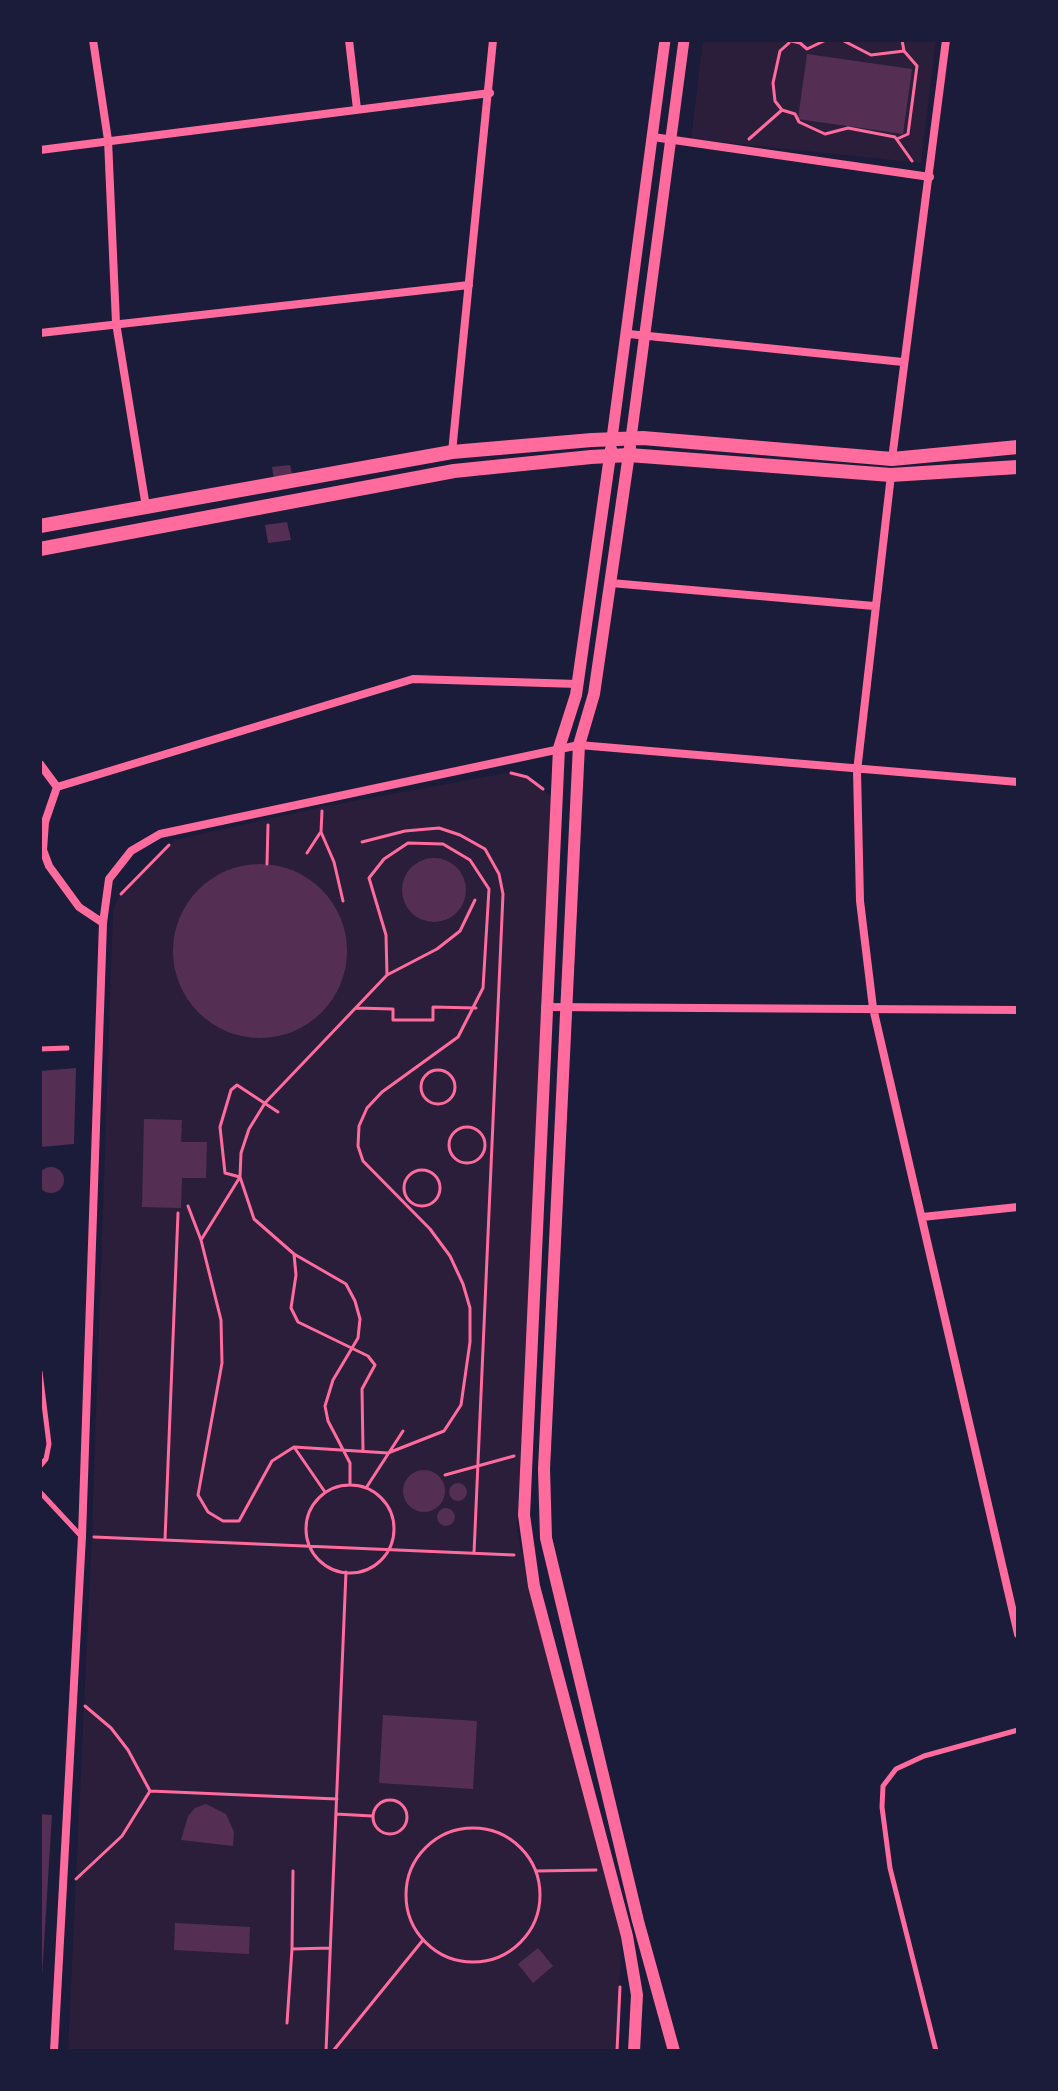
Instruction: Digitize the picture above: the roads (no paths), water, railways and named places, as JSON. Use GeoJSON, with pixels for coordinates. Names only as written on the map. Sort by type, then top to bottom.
{"type":"FeatureCollection","features":[{"type":"Feature","properties":{"kind":"main road"},"geometry":{"type":"LineString","coordinates":[[612,438],[578,684],[559,748],[544,1007],[524,1515],[534,1586],[610,1869],[637,1995],[634,2051]]}},
{"type":"Feature","properties":{"kind":"main road"},"geometry":{"type":"LineString","coordinates":[[40,526],[452,452],[612,438],[892,459],[1018,447]]}},
{"type":"Feature","properties":{"kind":"main road"},"geometry":{"type":"LineString","coordinates":[[631,438],[594,694],[579,745],[544,1469],[546,1538],[638,1921],[674,2051]]}},
{"type":"Feature","properties":{"kind":"main road"},"geometry":{"type":"LineString","coordinates":[[40,549],[454,471],[610,455],[891,475],[1018,467]]}},
{"type":"Feature","properties":{"kind":"street"},"geometry":{"type":"LineString","coordinates":[[93,40],[108,140],[116,323],[146,507]]}},
{"type":"Feature","properties":{"kind":"street"},"geometry":{"type":"LineString","coordinates":[[349,40],[357,109]]}},
{"type":"Feature","properties":{"kind":"street"},"geometry":{"type":"LineString","coordinates":[[452,452],[493,40]]}},
{"type":"Feature","properties":{"kind":"street"},"geometry":{"type":"LineString","coordinates":[[612,438],[629,334],[665,40]]}},
{"type":"Feature","properties":{"kind":"street"},"geometry":{"type":"LineString","coordinates":[[631,438],[684,40]]}},
{"type":"Feature","properties":{"kind":"street"},"geometry":{"type":"LineString","coordinates":[[892,459],[946,40]]}},
{"type":"Feature","properties":{"kind":"street"},"geometry":{"type":"LineString","coordinates":[[40,150],[490,93]]}},
{"type":"Feature","properties":{"kind":"street"},"geometry":{"type":"LineString","coordinates":[[653,137],[930,177]]}},
{"type":"Feature","properties":{"kind":"street"},"geometry":{"type":"LineString","coordinates":[[40,333],[469,285]]}},
{"type":"Feature","properties":{"kind":"street"},"geometry":{"type":"LineString","coordinates":[[629,334],[903,362]]}},
{"type":"Feature","properties":{"kind":"street"},"geometry":{"type":"LineString","coordinates":[[891,475],[857,771],[860,901],[873,1008],[1018,1634]]}},
{"type":"Feature","properties":{"kind":"street"},"geometry":{"type":"LineString","coordinates":[[611,583],[874,606]]}},
{"type":"Feature","properties":{"kind":"street"},"geometry":{"type":"LineString","coordinates":[[57,787],[413,679],[578,684]]}},
{"type":"Feature","properties":{"kind":"street"},"geometry":{"type":"LineString","coordinates":[[54,2051],[82,1536],[103,923],[109,879],[131,851],[160,834],[579,745],[857,771],[1018,781]]}},
{"type":"Feature","properties":{"kind":"street"},"geometry":{"type":"LineString","coordinates":[[40,764],[57,787]]}},
{"type":"Feature","properties":{"kind":"street"},"geometry":{"type":"LineString","coordinates":[[57,787],[45,822],[41,850],[60,884],[79,907],[103,923]]}},
{"type":"Feature","properties":{"kind":"street"},"geometry":{"type":"LineString","coordinates":[[544,1007],[1018,1010]]}},
{"type":"Feature","properties":{"kind":"street"},"geometry":{"type":"LineString","coordinates":[[922,1217],[1018,1207]]}},
{"type":"Feature","properties":{"kind":"lane"},"geometry":{"type":"LineString","coordinates":[[40,1049],[67,1048]]}},
{"type":"Feature","properties":{"kind":"lane"},"geometry":{"type":"LineString","coordinates":[[40,1372],[49,1444],[46,1459],[40,1466]]}},
{"type":"Feature","properties":{"kind":"lane"},"geometry":{"type":"LineString","coordinates":[[40,1492],[82,1536]]}},
{"type":"Feature","properties":{"kind":"lane"},"geometry":{"type":"LineString","coordinates":[[936,2051],[890,1868],[882,1807],[883,1786],[896,1769],[924,1756],[1018,1730]]}}]}
